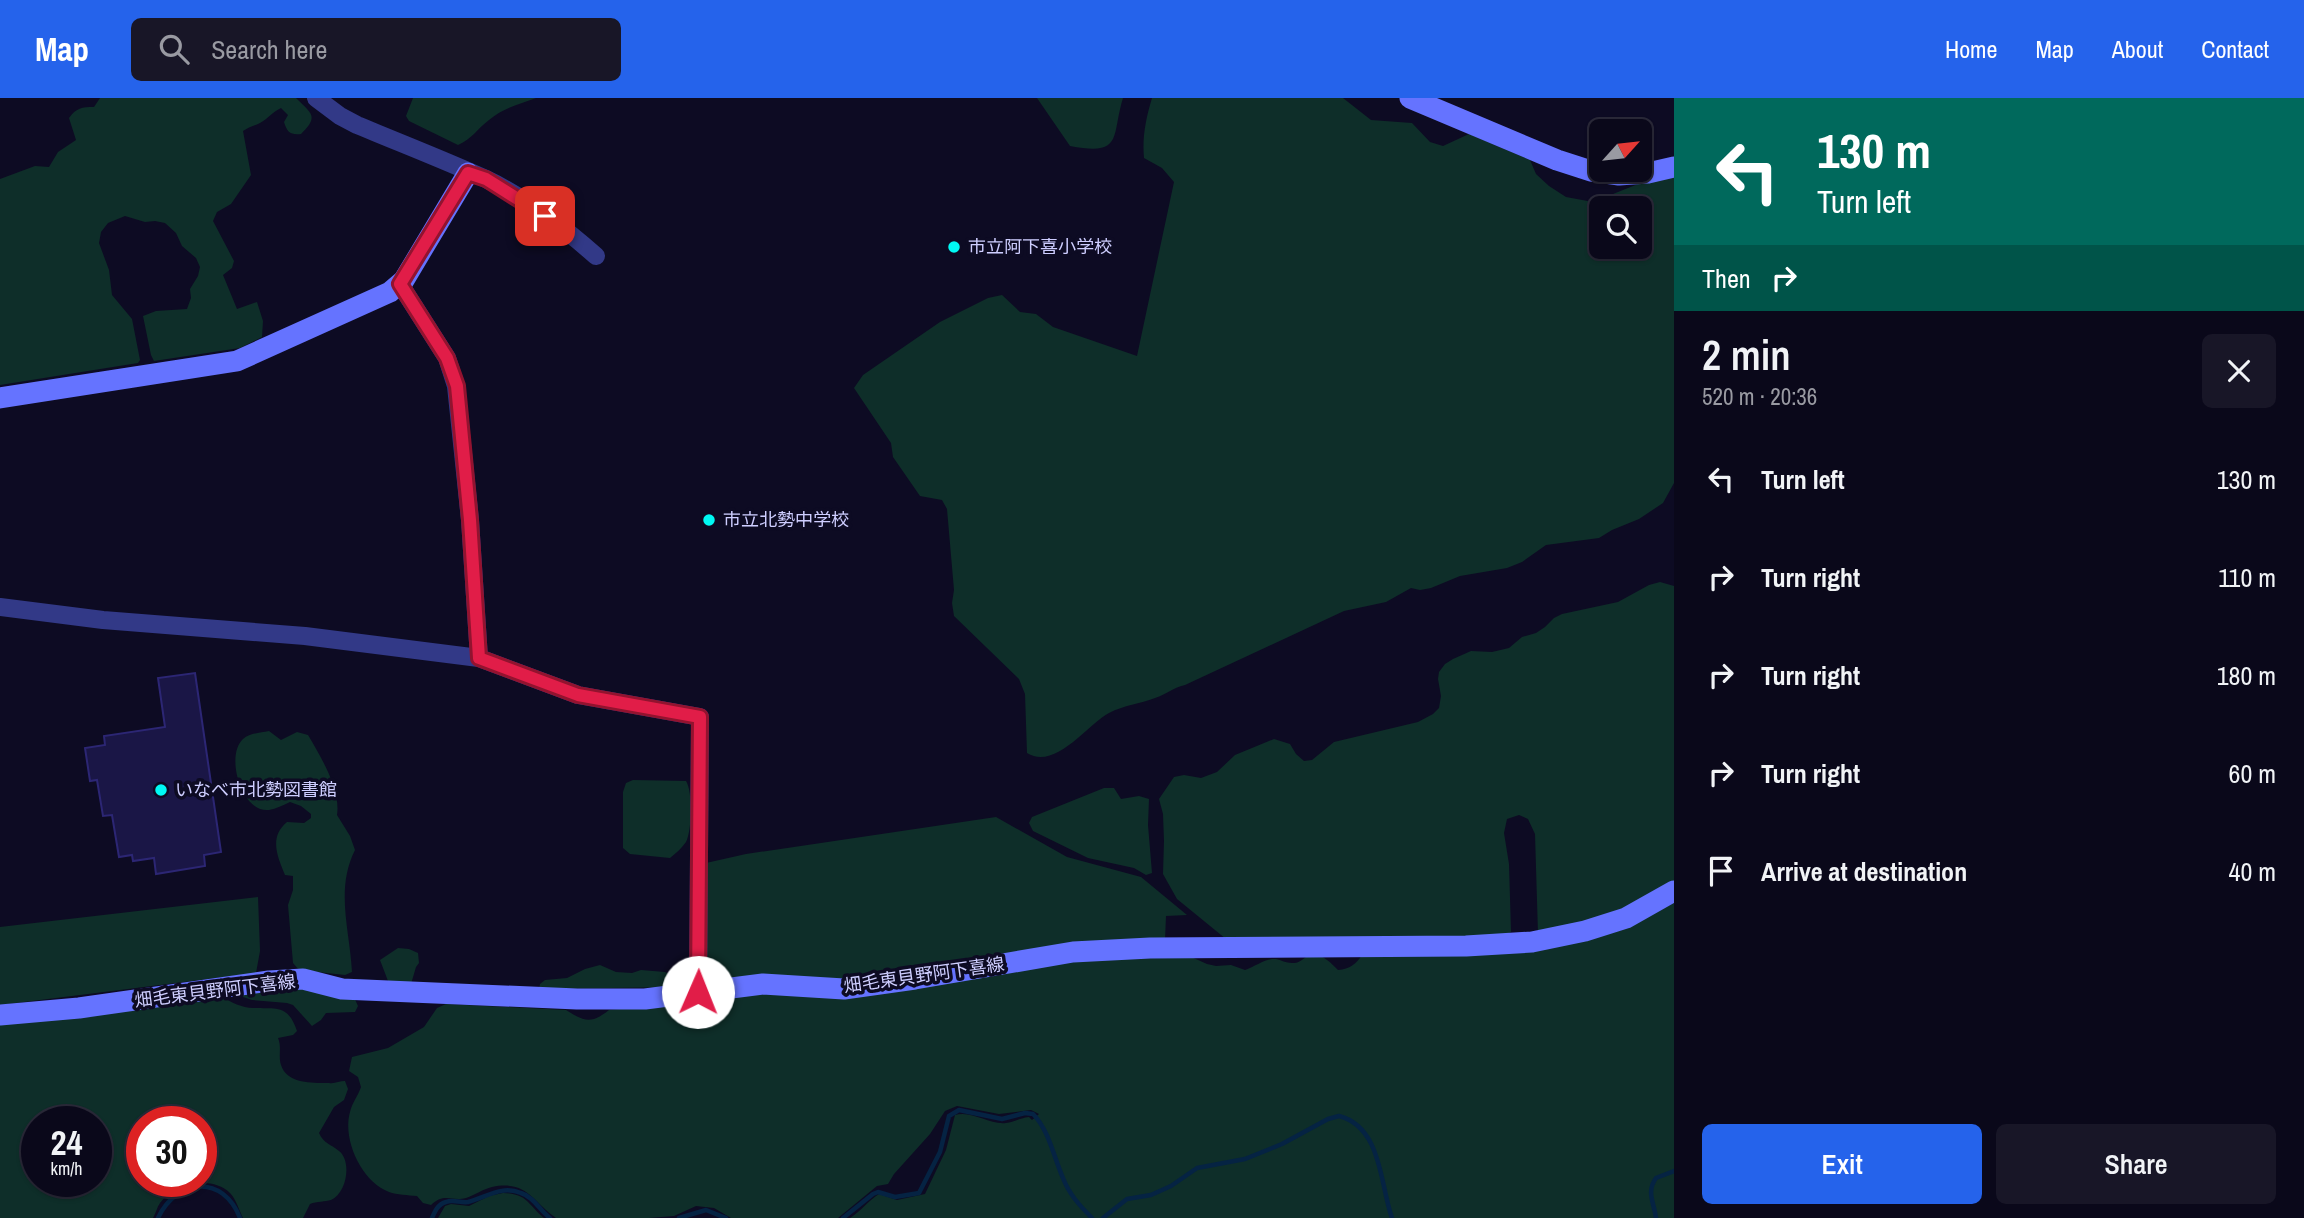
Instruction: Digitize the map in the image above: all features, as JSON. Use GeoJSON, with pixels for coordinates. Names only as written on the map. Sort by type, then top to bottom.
{"type":"FeatureCollection","features":[{"type":"Feature","properties":{"kind":"main road"},"geometry":{"type":"LineString","coordinates":[[1410,98],[1557,160],[1591,171],[1619,175],[1648,173],[1674,167]]}},
{"type":"Feature","properties":{"kind":"main road"},"geometry":{"type":"LineString","coordinates":[[0,398],[237,361],[390,292],[400,284],[468,173]]}},
{"type":"Feature","properties":{"kind":"main road","name":"畑毛東貝野阿下喜線"},"geometry":{"type":"LineString","coordinates":[[0,1015],[79,1008],[269,981],[303,979],[342,989],[576,999],[645,999],[763,984],[844,989],[1073,952],[1150,948],[1466,946],[1532,942],[1586,931],[1626,918],[1674,891]]}},
{"type":"Feature","properties":{"kind":"street"},"geometry":{"type":"LineString","coordinates":[[316,98],[357,125],[486,179],[566,230],[596,256]]}},
{"type":"Feature","properties":{"kind":"street"},"geometry":{"type":"LineString","coordinates":[[400,284],[447,358],[457,386],[470,520],[479,658]]}},
{"type":"Feature","properties":{"kind":"street"},"geometry":{"type":"LineString","coordinates":[[0,607],[103,620],[305,636],[479,658],[578,695],[700,717],[698,992]]}},
{"type":"Feature","properties":{"kind":"green space"},"geometry":{"type":"Polygon","coordinates":[[[100,98],[296,98],[309,112],[312,119],[301,134],[288,130],[284,122],[288,115],[281,108],[243,131],[251,175],[231,204],[217,212],[213,221],[234,261],[232,268],[223,275],[237,309],[257,302],[263,321],[262,337],[240,348],[154,361],[143,316],[156,311],[187,309],[191,298],[190,289],[200,267],[196,258],[182,246],[176,233],[165,223],[145,222],[125,216],[108,223],[101,232],[99,243],[109,270],[112,295],[132,319],[140,360],[138,363],[0,385],[0,179],[35,166],[49,167],[58,152],[76,140],[69,118],[80,109],[94,107],[100,98]]]}},
{"type":"Feature","properties":{"kind":"green space"},"geometry":{"type":"Polygon","coordinates":[[[413,98],[536,98],[500,112],[458,145],[409,121],[406,116],[413,98]]]}},
{"type":"Feature","properties":{"kind":"green space"},"geometry":{"type":"Polygon","coordinates":[[[1037,98],[1123,98],[1112,140],[1099,148],[1087,148],[1070,146],[1037,98]]]}},
{"type":"Feature","properties":{"kind":"green space"},"geometry":{"type":"Polygon","coordinates":[[[1152,98],[1343,98],[1371,120],[1412,123],[1430,142],[1443,146],[1469,134],[1530,160],[1536,174],[1566,197],[1589,201],[1589,259],[1652,259],[1652,196],[1608,196],[1674,174],[1674,483],[1663,503],[1639,519],[1599,538],[1546,545],[1522,562],[1507,568],[1460,576],[1431,588],[1411,588],[1386,602],[1344,611],[1185,685],[1109,713],[1060,751],[1038,757],[1027,753],[1025,694],[1019,679],[954,616],[947,509],[942,500],[920,496],[893,457],[891,443],[854,388],[863,375],[940,322],[988,298],[1002,295],[1020,312],[1036,314],[1053,327],[1137,356],[1174,182],[1162,168],[1144,158],[1146,120],[1152,98]]]}},
{"type":"Feature","properties":{"kind":"green space"},"geometry":{"type":"Polygon","coordinates":[[[1660,582],[1674,586],[1674,884],[1632,908],[1538,934],[1535,834],[1528,819],[1519,815],[1507,819],[1504,833],[1509,864],[1511,932],[1503,936],[1226,939],[1177,899],[1163,874],[1163,814],[1159,799],[1174,777],[1184,775],[1201,778],[1217,772],[1235,755],[1274,739],[1290,744],[1304,761],[1312,760],[1334,742],[1418,722],[1439,708],[1439,672],[1453,659],[1471,651],[1492,652],[1509,648],[1522,637],[1536,633],[1562,614],[1618,602],[1660,582]]]}},
{"type":"Feature","properties":{"kind":"green space"},"geometry":{"type":"Polygon","coordinates":[[[269,731],[281,740],[297,732],[308,735],[329,774],[336,795],[337,815],[355,850],[349,865],[345,895],[352,972],[345,975],[299,970],[293,963],[288,905],[293,890],[293,876],[285,875],[277,854],[276,840],[287,822],[304,823],[311,818],[311,814],[290,802],[269,810],[259,808],[244,793],[236,769],[238,747],[243,739],[252,734],[269,731]]]}},
{"type":"Feature","properties":{"kind":"green space"},"geometry":{"type":"Polygon","coordinates":[[[633,780],[686,781],[691,802],[688,836],[683,846],[670,858],[630,854],[623,848],[623,792],[626,783],[633,780]]]}},
{"type":"Feature","properties":{"kind":"green space"},"geometry":{"type":"Polygon","coordinates":[[[1104,788],[1114,788],[1121,799],[1139,796],[1149,799],[1152,873],[1146,875],[1134,868],[1088,858],[1033,831],[1029,823],[1032,817],[1104,788]]]}},
{"type":"Feature","properties":{"kind":"green space"},"geometry":{"type":"Polygon","coordinates":[[[996,817],[1067,857],[1141,877],[1187,915],[1166,916],[1165,940],[842,981],[710,983],[704,973],[706,863],[746,854],[996,817]]]}},
{"type":"Feature","properties":{"kind":"green space"},"geometry":{"type":"Polygon","coordinates":[[[258,897],[260,951],[256,973],[0,1005],[0,927],[258,897]]]}},
{"type":"Feature","properties":{"kind":"green space"},"geometry":{"type":"Polygon","coordinates":[[[1674,903],[1674,1218],[850,1218],[879,1194],[897,1200],[925,1194],[946,1150],[955,1115],[968,1114],[1006,1123],[1029,1117],[1032,1120],[1039,1114],[1031,1110],[999,1114],[957,1106],[945,1111],[930,1134],[888,1184],[877,1186],[838,1218],[731,1218],[714,1208],[696,1206],[674,1216],[556,1218],[528,1194],[513,1186],[492,1187],[466,1198],[444,1198],[431,1205],[423,1203],[417,1196],[389,1192],[379,1187],[363,1170],[356,1159],[349,1135],[350,1112],[361,1087],[358,1077],[349,1071],[352,1057],[388,1048],[424,1027],[437,1008],[446,1004],[566,1010],[587,1020],[597,1018],[609,1010],[1069,962],[1187,955],[1207,964],[1231,965],[1245,970],[1268,960],[1294,963],[1315,955],[1324,958],[1338,970],[1352,966],[1362,955],[1623,929],[1674,903]]]}},
{"type":"Feature","properties":{"kind":"green space"},"geometry":{"type":"Polygon","coordinates":[[[398,948],[418,953],[419,963],[411,984],[388,981],[380,960],[398,948]]]}},
{"type":"Feature","properties":{"kind":"green space"},"geometry":{"type":"Polygon","coordinates":[[[600,965],[616,972],[665,972],[692,980],[685,987],[539,989],[545,980],[567,978],[600,965]]]}},
{"type":"Feature","properties":{"kind":"green space"},"geometry":{"type":"Polygon","coordinates":[[[284,987],[353,995],[358,1006],[355,1012],[326,1013],[312,1026],[293,1005],[252,1000],[237,995],[284,987]]]}},
{"type":"Feature","properties":{"kind":"green space"},"geometry":{"type":"Polygon","coordinates":[[[222,997],[245,1007],[280,1010],[290,1016],[297,1031],[293,1035],[278,1038],[280,1062],[289,1076],[308,1082],[345,1081],[348,1089],[344,1100],[334,1107],[319,1133],[325,1142],[343,1156],[346,1169],[344,1184],[331,1200],[310,1204],[303,1218],[243,1218],[230,1193],[217,1185],[217,1106],[126,1106],[126,1197],[165,1197],[153,1218],[0,1218],[0,1022],[222,997]]]}},
{"type":"Feature","properties":{"kind":"green space"},"geometry":{"type":"Polygon","coordinates":[[[503,1193],[518,1195],[544,1218],[438,1218],[445,1206],[469,1206],[489,1196],[503,1193]]]}},
{"type":"Feature","properties":{"kind":"building"},"geometry":{"type":"Polygon","coordinates":[[[195,673],[221,852],[204,855],[205,866],[156,874],[154,858],[133,861],[132,855],[119,857],[112,815],[103,816],[97,780],[90,781],[85,748],[105,745],[104,736],[165,727],[158,678],[195,673]]]}},
{"type":"Feature","properties":{"kind":"waterway"},"geometry":{"type":"LineString","coordinates":[[843,1218],[878,1192],[895,1197],[919,1193],[940,1152],[949,1116],[959,1110],[1002,1119],[1025,1113],[1033,1114],[1047,1136],[1068,1189],[1092,1218]]}},
{"type":"Feature","properties":{"kind":"waterway"},"geometry":{"type":"LineString","coordinates":[[1103,1218],[1127,1199],[1151,1195],[1171,1186],[1197,1168],[1245,1159],[1339,1116],[1353,1122],[1372,1144],[1392,1218]]}},
{"type":"Feature","properties":{"kind":"waterway"},"geometry":{"type":"LineString","coordinates":[[1656,1218],[1651,1193],[1653,1183],[1656,1178],[1674,1171]]}},
{"type":"Feature","properties":{"kind":"waterway"},"geometry":{"type":"LineString","coordinates":[[158,1218],[176,1195],[200,1186],[223,1194],[240,1218]]}},
{"type":"Feature","properties":{"kind":"waterway"},"geometry":{"type":"LineString","coordinates":[[432,1218],[443,1203],[468,1202],[507,1190],[526,1195],[550,1218]]}},
{"type":"Feature","properties":{"kind":"waterway"},"geometry":{"type":"LineString","coordinates":[[679,1218],[706,1210],[726,1218]]}},
{"type":"Feature","properties":{"kind":"place","name":"市立阿下喜小学校"},"geometry":{"type":"Point","coordinates":[954,247]}},
{"type":"Feature","properties":{"kind":"place","name":"市立北勢中学校"},"geometry":{"type":"Point","coordinates":[709,520]}},
{"type":"Feature","properties":{"kind":"place","name":"いなべ市北勢図書館"},"geometry":{"type":"Point","coordinates":[161,790]}},
{"type":"Feature","properties":{"kind":"route"},"geometry":{"type":"LineString","coordinates":[[545,216],[486,179],[468,173],[400,284],[447,358],[457,386],[470,520],[479,658],[578,695],[700,717],[698,992]]}}]}
